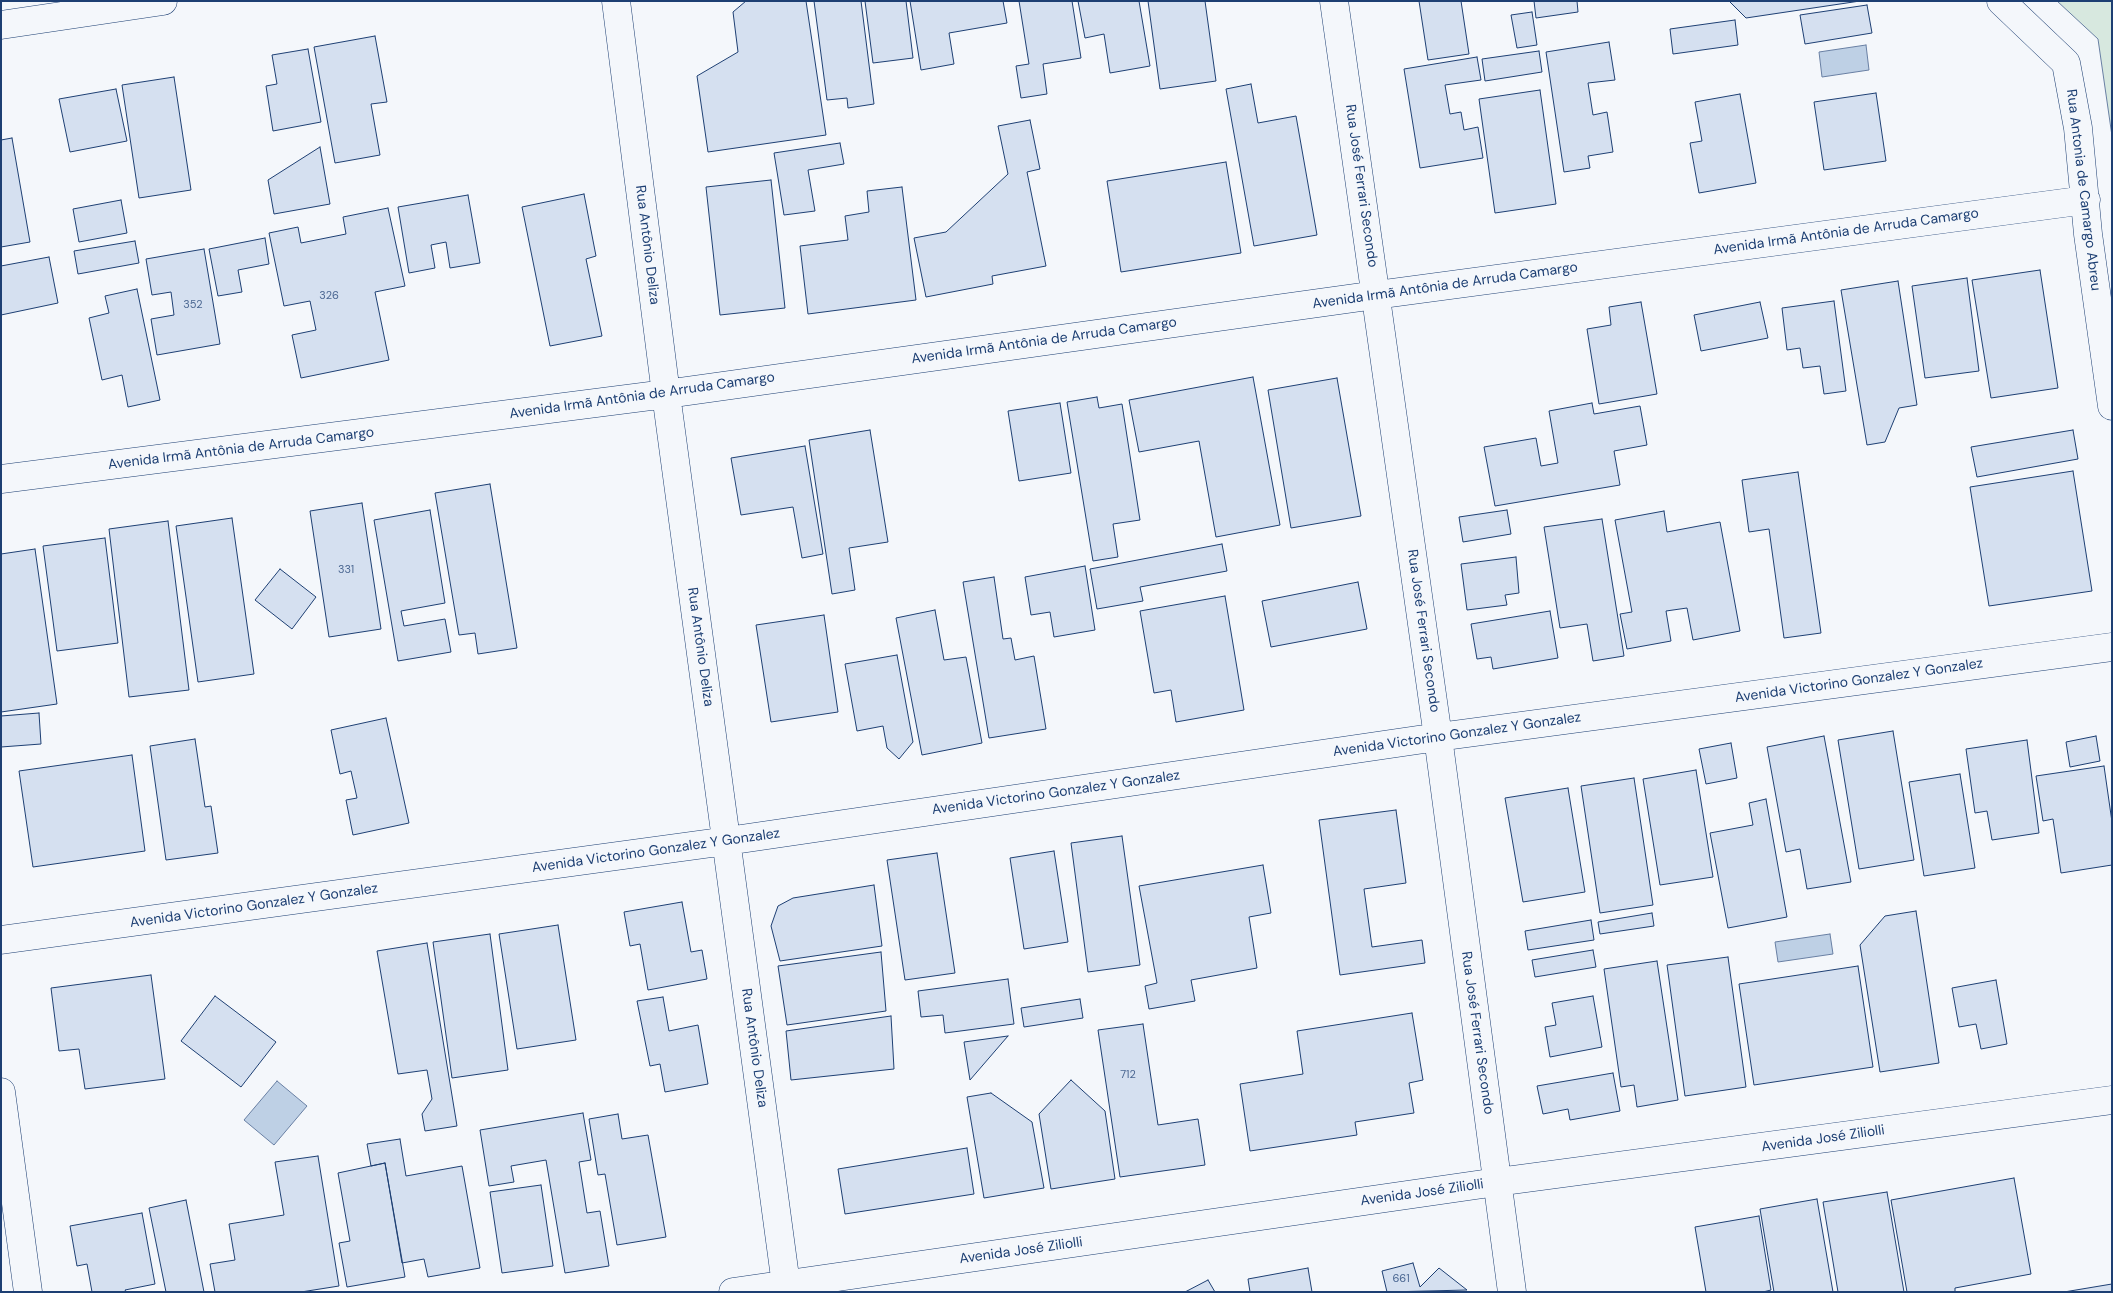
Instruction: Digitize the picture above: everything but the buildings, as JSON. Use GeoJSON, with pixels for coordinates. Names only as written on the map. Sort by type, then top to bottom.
{"type":"FeatureCollection","features":[{"type":"Feature","properties":{"kind":"street"},"geometry":{"type":"LineString","coordinates":[[1,25],[163,1]]}},
{"type":"Feature","properties":{"kind":"street","name":"Rua Antônio Deliza"},"geometry":{"type":"LineString","coordinates":[[616,1],[666,394],[786,1288]]}},
{"type":"Feature","properties":{"kind":"street","name":"Rua José Ferrari Secondo"},"geometry":{"type":"LineString","coordinates":[[1334,1],[1438,737],[1512,1292]]}},
{"type":"Feature","properties":{"kind":"street","name":"Rua Antonia de Camargo Abreu"},"geometry":{"type":"LineString","coordinates":[[2001,1],[2066,63],[2078,128],[2112,406]]}},
{"type":"Feature","properties":{"kind":"street","name":"Avenida Irmã Antônia de Arruda Camargo"},"geometry":{"type":"LineString","coordinates":[[1,480],[666,394],[1376,295],[2086,200]]}},
{"type":"Feature","properties":{"kind":"street","name":"Avenida Victorino Gonzalez Y Gonzalez"},"geometry":{"type":"LineString","coordinates":[[1,940],[727,841],[1438,737],[2112,647]]}},
{"type":"Feature","properties":{"kind":"street"},"geometry":{"type":"LineString","coordinates":[[1,1092],[28,1292]]}},
{"type":"Feature","properties":{"kind":"street","name":"Avenida José Ziliolli"},"geometry":{"type":"LineString","coordinates":[[733,1292],[786,1288],[1497,1182],[2112,1100]]}},
{"type":"Feature","properties":{"kind":"shaded area"},"geometry":{"type":"Polygon","coordinates":[[[2057,1],[2112,1],[2112,136],[2098,39],[2057,1]]]}},
{"type":"Feature","properties":{"kind":"water"},"geometry":{"type":"Polygon","coordinates":[[[1866,45],[1869,70],[1822,77],[1819,52],[1866,45]]]}},
{"type":"Feature","properties":{"kind":"water"},"geometry":{"type":"Polygon","coordinates":[[[1830,934],[1833,954],[1778,962],[1775,942],[1830,934]]]}},
{"type":"Feature","properties":{"kind":"water"},"geometry":{"type":"Polygon","coordinates":[[[277,1081],[307,1106],[274,1145],[244,1120],[277,1081]]]}}]}
